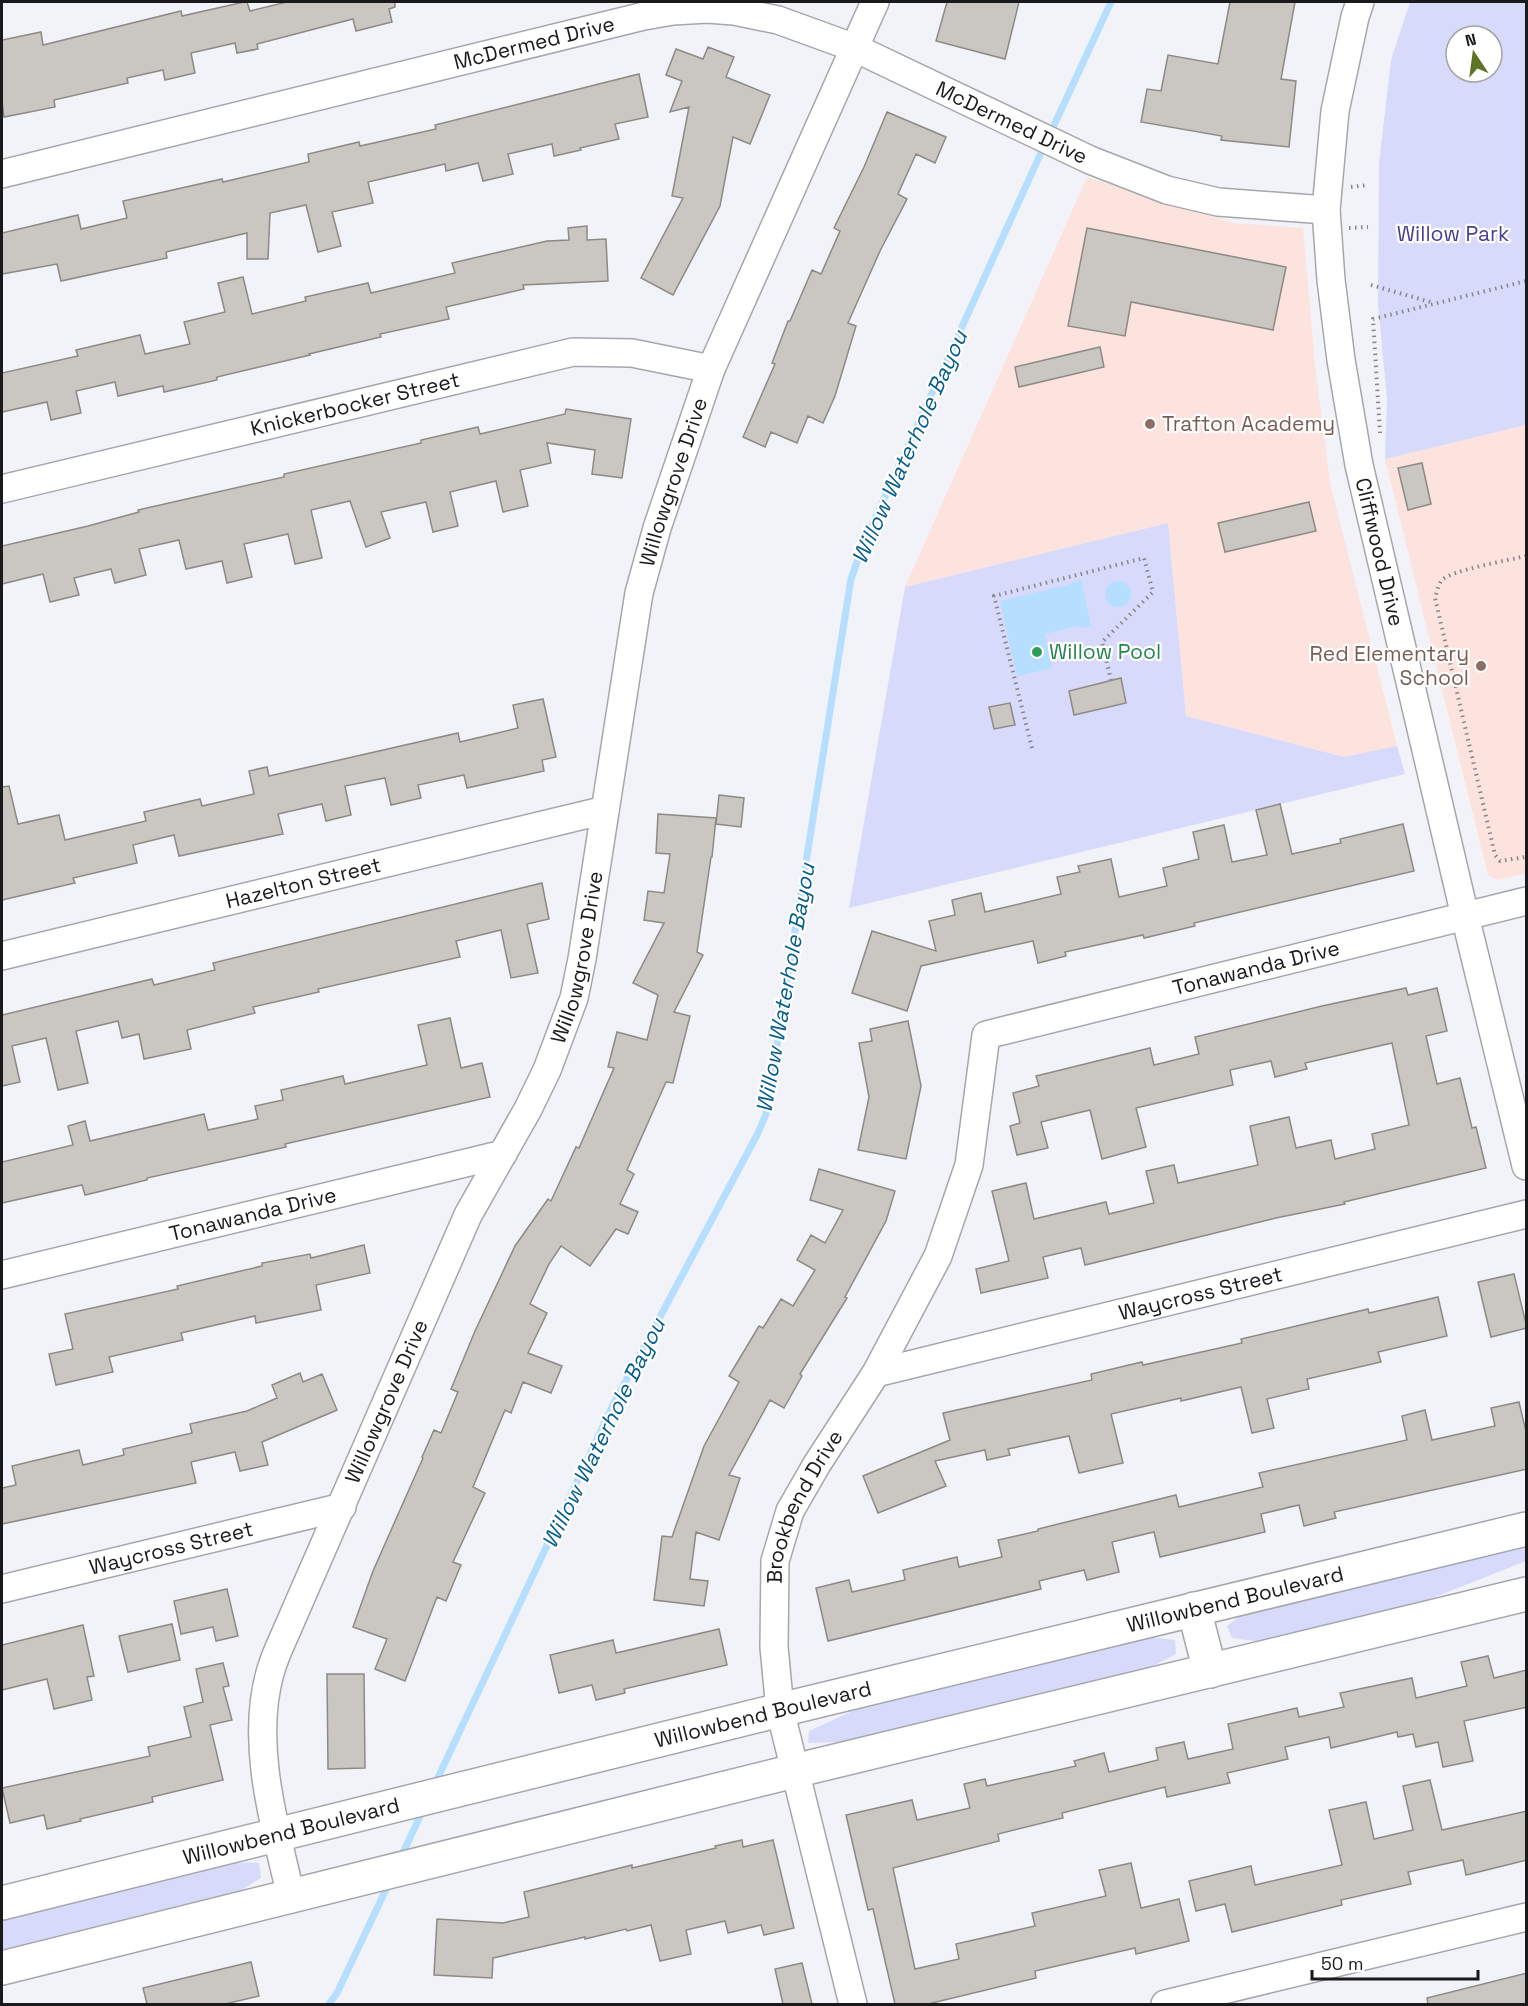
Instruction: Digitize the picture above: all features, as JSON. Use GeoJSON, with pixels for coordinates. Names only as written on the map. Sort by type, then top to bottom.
{"type":"FeatureCollection","features":[{"type":"Feature","properties":{"kind":"main road","name":"Willowbend Boulevard"},"geometry":{"type":"LineString","coordinates":[[2,1903],[277,1836],[484,1782],[1527,1529]]}},
{"type":"Feature","properties":{"kind":"main road"},"geometry":{"type":"LineString","coordinates":[[1420,1620],[1527,1572]]}},
{"type":"Feature","properties":{"kind":"main road"},"geometry":{"type":"LineString","coordinates":[[2,1968],[794,1771],[1527,1594]]}},
{"type":"Feature","properties":{"kind":"main road"},"geometry":{"type":"LineString","coordinates":[[1194,1609],[1210,1671]]}},
{"type":"Feature","properties":{"kind":"street","name":"Willowgrove Drive"},"geometry":{"type":"LineString","coordinates":[[291,1896],[267,1782],[263,1743],[264,1707],[269,1674],[468,1215],[547,1071],[574,998],[639,592],[660,518],[711,369],[875,2]]}},
{"type":"Feature","properties":{"kind":"street","name":"Cliffwood Drive"},"geometry":{"type":"LineString","coordinates":[[1360,2],[1335,111],[1331,280],[1341,360],[1359,465],[1465,916],[1527,1166]]}},
{"type":"Feature","properties":{"kind":"street","name":"McDermed Drive"},"geometry":{"type":"LineString","coordinates":[[2,174],[644,16],[673,11],[716,10],[778,20],[855,48],[1090,160],[1167,190],[1218,202],[1334,219]]}},
{"type":"Feature","properties":{"kind":"street","name":"Knickerbocker Street"},"geometry":{"type":"LineString","coordinates":[[2,489],[573,352],[632,353],[711,369]]}},
{"type":"Feature","properties":{"kind":"street","name":"Hazelton Street"},"geometry":{"type":"LineString","coordinates":[[2,956],[605,810]]}},
{"type":"Feature","properties":{"kind":"street","name":"Tonawanda Drive"},"geometry":{"type":"LineString","coordinates":[[986,1035],[1527,901]]}},
{"type":"Feature","properties":{"kind":"street","name":"Brookbend Drive"},"geometry":{"type":"LineString","coordinates":[[853,2004],[780,1710],[774,1647],[775,1561],[790,1511],[817,1464],[876,1373],[938,1256],[969,1165],[986,1035]]}},
{"type":"Feature","properties":{"kind":"street","name":"Tonawanda Drive"},"geometry":{"type":"LineString","coordinates":[[2,1275],[503,1154]]}},
{"type":"Feature","properties":{"kind":"street","name":"Waycross Street"},"geometry":{"type":"LineString","coordinates":[[876,1373],[1527,1214]]}},
{"type":"Feature","properties":{"kind":"street","name":"Waycross Street"},"geometry":{"type":"LineString","coordinates":[[2,1589],[342,1507]]}},
{"type":"Feature","properties":{"kind":"street"},"geometry":{"type":"LineString","coordinates":[[1165,2004],[1527,1917]]}},
{"type":"Feature","properties":{"kind":"path"},"geometry":{"type":"LineString","coordinates":[[1334,219],[1368,227]]}},
{"type":"Feature","properties":{"kind":"path"},"geometry":{"type":"LineString","coordinates":[[1380,441],[1373,319],[1527,281]]}},
{"type":"Feature","properties":{"kind":"path"},"geometry":{"type":"LineString","coordinates":[[1371,285],[1437,304]]}},
{"type":"Feature","properties":{"kind":"path"},"geometry":{"type":"LineString","coordinates":[[1527,556],[1455,573],[1443,579],[1435,598],[1495,855],[1500,861],[1527,857]]}},
{"type":"Feature","properties":{"kind":"path"},"geometry":{"type":"LineString","coordinates":[[1032,748],[994,596],[1144,558],[1153,592],[1101,642],[1112,680]]}},
{"type":"Feature","properties":{"kind":"shaded area","name":"Trafton Academy"},"geometry":{"type":"Polygon","coordinates":[[[1087,177],[1234,223],[1303,228],[1315,365],[1330,483],[1397,746],[1344,757],[1186,716],[1168,523],[905,587],[1087,177]]]}},
{"type":"Feature","properties":{"kind":"shaded area","name":"Red Elementary School"},"geometry":{"type":"Polygon","coordinates":[[[1526,425],[1526,873],[1498,880],[1488,875],[1385,459],[1526,425]]]}},
{"type":"Feature","properties":{"kind":"shaded area"},"geometry":{"type":"Polygon","coordinates":[[[1081,579],[1091,626],[1083,628],[1078,626],[1045,634],[1052,668],[1017,676],[1000,601],[1067,585],[1081,579]]]}},
{"type":"Feature","properties":{"kind":"shaded area"},"geometry":{"type":"Polygon","coordinates":[[[1118,581],[1127,585],[1131,594],[1127,603],[1118,607],[1109,603],[1105,594],[1109,585],[1118,581]]]}},
{"type":"Feature","properties":{"kind":"green space","name":"Willow Park"},"geometry":{"type":"Polygon","coordinates":[[[1410,2],[1526,2],[1526,425],[1385,459],[1387,399],[1378,304],[1379,164],[1391,60],[1410,2]]]}},
{"type":"Feature","properties":{"kind":"green space","name":"Willow Pool"},"geometry":{"type":"Polygon","coordinates":[[[1168,523],[1186,716],[1344,757],[1397,746],[1405,774],[849,908],[905,587],[1168,523]]]}},
{"type":"Feature","properties":{"kind":"green space"},"geometry":{"type":"Polygon","coordinates":[[[1526,1541],[1526,1561],[1400,1611],[1271,1643],[1232,1638],[1227,1626],[1247,1611],[1526,1541]]]}},
{"type":"Feature","properties":{"kind":"green space"},"geometry":{"type":"Polygon","coordinates":[[[1141,1636],[1175,1640],[1176,1654],[1127,1680],[864,1741],[808,1743],[809,1731],[872,1702],[1141,1636]]]}},
{"type":"Feature","properties":{"kind":"green space"},"geometry":{"type":"Polygon","coordinates":[[[222,1862],[259,1863],[261,1878],[230,1897],[2,1952],[2,1916],[222,1862]]]}},
{"type":"Feature","properties":{"kind":"building"},"geometry":{"type":"Polygon","coordinates":[[[247,2],[250,11],[287,2],[395,2],[395,7],[389,9],[392,22],[356,31],[353,19],[257,44],[258,49],[237,53],[235,43],[191,53],[195,73],[165,80],[163,70],[127,78],[128,83],[54,100],[55,107],[4,117],[2,40],[41,32],[43,45],[181,11],[182,16],[247,2]]]}},
{"type":"Feature","properties":{"kind":"building"},"geometry":{"type":"Polygon","coordinates":[[[947,2],[1019,2],[1005,59],[936,41],[947,2]]]}},
{"type":"Feature","properties":{"kind":"building"},"geometry":{"type":"Polygon","coordinates":[[[1230,2],[1295,2],[1281,79],[1296,81],[1289,147],[1221,140],[1222,136],[1141,122],[1147,89],[1161,91],[1168,55],[1218,64],[1230,2]]]}},
{"type":"Feature","properties":{"kind":"building"},"geometry":{"type":"Polygon","coordinates":[[[708,47],[734,57],[726,77],[770,95],[750,144],[733,137],[720,206],[673,295],[641,278],[683,198],[672,196],[689,107],[670,112],[682,81],[666,75],[676,49],[703,59],[708,47]]]}},
{"type":"Feature","properties":{"kind":"building"},"geometry":{"type":"Polygon","coordinates":[[[639,74],[648,117],[615,124],[619,139],[554,156],[552,144],[508,154],[513,174],[483,181],[478,163],[446,171],[445,164],[368,182],[373,203],[332,212],[341,246],[318,252],[306,205],[270,213],[268,259],[247,259],[247,233],[166,252],[167,258],[61,281],[57,264],[2,274],[2,233],[78,215],[81,229],[127,218],[123,201],[222,179],[223,182],[309,162],[308,154],[359,142],[360,146],[436,129],[435,125],[639,74]]]}},
{"type":"Feature","properties":{"kind":"building"},"geometry":{"type":"Polygon","coordinates":[[[887,112],[946,137],[935,163],[916,154],[898,194],[907,199],[880,251],[848,323],[856,326],[835,396],[823,423],[808,416],[797,443],[771,432],[765,447],[743,437],[775,364],[772,363],[788,321],[790,321],[812,270],[821,274],[840,231],[834,228],[864,167],[887,112]]]}},
{"type":"Feature","properties":{"kind":"building"},"geometry":{"type":"Polygon","coordinates":[[[587,226],[587,240],[606,239],[608,281],[523,285],[524,289],[446,307],[449,319],[380,334],[381,337],[164,392],[163,386],[118,396],[115,382],[76,391],[81,413],[51,420],[47,402],[2,412],[2,373],[78,356],[76,350],[140,335],[145,354],[190,344],[184,322],[225,312],[218,283],[243,277],[252,314],[306,301],[305,297],[368,283],[371,293],[455,273],[452,263],[547,241],[569,240],[568,228],[587,226]]]}},
{"type":"Feature","properties":{"kind":"building"},"geometry":{"type":"Polygon","coordinates":[[[1087,228],[1286,267],[1273,330],[1131,302],[1125,336],[1068,326],[1087,228]]]}},
{"type":"Feature","properties":{"kind":"building"},"geometry":{"type":"Polygon","coordinates":[[[1100,347],[1104,367],[1019,387],[1015,367],[1100,347]]]}},
{"type":"Feature","properties":{"kind":"building"},"geometry":{"type":"Polygon","coordinates":[[[566,409],[631,419],[622,478],[592,474],[595,450],[547,443],[551,463],[520,470],[528,506],[503,512],[496,481],[450,492],[458,526],[433,532],[426,502],[381,512],[390,538],[366,547],[350,501],[311,510],[322,558],[295,564],[288,534],[244,544],[252,577],[227,583],[222,561],[186,569],[179,540],[139,549],[146,575],[115,583],[111,569],[74,578],[79,595],[50,602],[43,574],[2,584],[2,546],[88,526],[139,512],[138,510],[284,477],[284,474],[421,443],[421,440],[478,427],[480,434],[565,414],[566,409]]]}},
{"type":"Feature","properties":{"kind":"building"},"geometry":{"type":"Polygon","coordinates":[[[1422,463],[1431,504],[1408,510],[1398,468],[1422,463]]]}},
{"type":"Feature","properties":{"kind":"building"},"geometry":{"type":"Polygon","coordinates":[[[1309,502],[1316,531],[1225,552],[1218,523],[1309,502]]]}},
{"type":"Feature","properties":{"kind":"building"},"geometry":{"type":"Polygon","coordinates":[[[1121,678],[1126,703],[1074,715],[1069,691],[1121,678]]]}},
{"type":"Feature","properties":{"kind":"building"},"geometry":{"type":"Polygon","coordinates":[[[543,699],[556,757],[542,760],[544,771],[467,788],[464,775],[418,785],[421,798],[391,805],[385,778],[345,786],[351,815],[326,821],[322,804],[278,814],[283,834],[179,856],[174,835],[133,845],[137,863],[73,878],[75,883],[2,900],[2,787],[9,786],[18,824],[59,815],[65,840],[146,821],[144,812],[200,799],[202,806],[254,794],[249,771],[267,767],[269,776],[458,733],[460,742],[518,728],[513,705],[543,699]]]}},
{"type":"Feature","properties":{"kind":"building"},"geometry":{"type":"Polygon","coordinates":[[[1010,703],[1015,725],[994,729],[989,707],[1010,703]]]}},
{"type":"Feature","properties":{"kind":"building"},"geometry":{"type":"Polygon","coordinates":[[[719,795],[744,798],[741,827],[716,824],[719,795]]]}},
{"type":"Feature","properties":{"kind":"building"},"geometry":{"type":"Polygon","coordinates":[[[1280,804],[1292,854],[1341,843],[1340,839],[1403,824],[1414,871],[1194,923],[1195,926],[1144,938],[1143,935],[1065,952],[1066,956],[1038,963],[1033,941],[921,966],[907,1011],[852,993],[872,931],[936,951],[929,921],[955,915],[952,900],[981,893],[985,912],[1061,894],[1057,877],[1080,872],[1078,866],[1111,859],[1119,897],[1167,886],[1163,868],[1199,859],[1193,832],[1224,825],[1232,862],[1267,855],[1256,810],[1280,804]]]}},
{"type":"Feature","properties":{"kind":"building"},"geometry":{"type":"Polygon","coordinates":[[[658,814],[716,818],[697,952],[703,955],[674,1012],[690,1016],[673,1083],[666,1082],[627,1170],[634,1174],[620,1204],[638,1212],[628,1234],[616,1229],[590,1266],[561,1246],[549,1264],[530,1304],[547,1313],[528,1353],[562,1366],[551,1393],[523,1382],[511,1413],[505,1410],[473,1487],[485,1493],[453,1562],[461,1565],[446,1601],[437,1597],[405,1681],[375,1669],[387,1639],[353,1627],[373,1571],[434,1430],[441,1433],[458,1392],[451,1389],[515,1246],[548,1199],[551,1201],[576,1147],[579,1148],[614,1068],[608,1067],[617,1032],[647,1040],[658,995],[633,983],[664,923],[644,920],[648,891],[664,893],[670,854],[656,853],[658,814]]]}},
{"type":"Feature","properties":{"kind":"building"},"geometry":{"type":"Polygon","coordinates":[[[542,883],[549,919],[527,924],[538,973],[511,978],[501,930],[456,941],[460,957],[318,989],[319,992],[253,1007],[255,1013],[187,1030],[191,1049],[144,1059],[139,1034],[122,1038],[118,1021],[76,1031],[88,1083],[58,1090],[46,1038],[12,1046],[20,1082],[2,1086],[2,1015],[152,979],[154,985],[215,970],[213,963],[542,883]]]}},
{"type":"Feature","properties":{"kind":"building"},"geometry":{"type":"Polygon","coordinates":[[[1406,988],[1408,995],[1437,988],[1447,1031],[1426,1036],[1437,1084],[1460,1078],[1472,1128],[1476,1127],[1486,1168],[1344,1202],[1345,1204],[1276,1218],[1085,1265],[1081,1248],[1043,1257],[1048,1278],[981,1293],[976,1269],[1009,1261],[992,1191],[1026,1183],[1034,1219],[1106,1202],[1109,1214],[1154,1203],[1146,1171],[1174,1165],[1178,1183],[1258,1165],[1250,1126],[1289,1117],[1296,1148],[1331,1140],[1335,1159],[1375,1149],[1372,1134],[1409,1125],[1392,1043],[1305,1063],[1307,1069],[1275,1077],[1271,1061],[1230,1070],[1233,1085],[1136,1108],[1146,1147],[1102,1159],[1090,1110],[1041,1122],[1048,1148],[1017,1155],[1010,1126],[1020,1123],[1013,1093],[1039,1086],[1036,1076],[1150,1048],[1154,1065],[1199,1054],[1195,1037],[1406,988]]]}},
{"type":"Feature","properties":{"kind":"building"},"geometry":{"type":"Polygon","coordinates":[[[450,1018],[461,1068],[482,1063],[490,1097],[285,1144],[286,1147],[147,1178],[147,1180],[85,1195],[82,1185],[2,1203],[2,1162],[73,1145],[68,1126],[85,1121],[90,1141],[204,1114],[208,1130],[258,1119],[255,1106],[283,1100],[281,1090],[343,1076],[345,1084],[427,1065],[418,1025],[450,1018]]]}},
{"type":"Feature","properties":{"kind":"building"},"geometry":{"type":"Polygon","coordinates":[[[908,1021],[921,1086],[906,1159],[858,1150],[869,1097],[859,1043],[872,1041],[870,1029],[908,1021]]]}},
{"type":"Feature","properties":{"kind":"building"},"geometry":{"type":"Polygon","coordinates":[[[819,1169],[895,1191],[886,1221],[845,1297],[847,1298],[800,1374],[802,1376],[784,1408],[770,1400],[729,1475],[740,1478],[719,1540],[696,1532],[690,1579],[708,1581],[704,1606],[654,1600],[662,1536],[672,1537],[704,1446],[739,1382],[729,1376],[759,1326],[763,1328],[781,1299],[793,1306],[815,1270],[797,1260],[811,1235],[825,1243],[843,1210],[810,1200],[819,1169]]]}},
{"type":"Feature","properties":{"kind":"building"},"geometry":{"type":"Polygon","coordinates":[[[364,1245],[370,1273],[316,1285],[321,1310],[256,1323],[255,1316],[181,1333],[183,1340],[109,1357],[113,1372],[56,1385],[49,1354],[73,1349],[65,1314],[178,1289],[177,1286],[262,1266],[262,1263],[310,1254],[311,1258],[364,1245]]]}},
{"type":"Feature","properties":{"kind":"building"},"geometry":{"type":"Polygon","coordinates":[[[1514,1274],[1527,1328],[1491,1337],[1478,1282],[1514,1274]]]}},
{"type":"Feature","properties":{"kind":"building"},"geometry":{"type":"Polygon","coordinates":[[[1438,1297],[1447,1336],[1378,1352],[1381,1362],[1307,1379],[1309,1389],[1267,1399],[1274,1428],[1252,1433],[1241,1387],[1111,1414],[1123,1463],[1079,1473],[1069,1436],[1008,1449],[1010,1455],[987,1460],[985,1450],[935,1461],[946,1486],[878,1513],[863,1476],[950,1440],[943,1413],[1092,1380],[1091,1374],[1242,1343],[1241,1339],[1368,1309],[1369,1313],[1438,1297]]]}},
{"type":"Feature","properties":{"kind":"building"},"geometry":{"type":"Polygon","coordinates":[[[300,1373],[303,1382],[322,1374],[337,1410],[262,1442],[268,1465],[240,1471],[235,1452],[191,1462],[196,1483],[2,1524],[2,1488],[16,1485],[12,1466],[79,1450],[83,1465],[124,1455],[123,1449],[192,1433],[190,1424],[247,1411],[277,1398],[272,1385],[300,1373]]]}},
{"type":"Feature","properties":{"kind":"building"},"geometry":{"type":"Polygon","coordinates":[[[1519,1402],[1527,1436],[1527,1469],[1334,1512],[1336,1518],[1304,1526],[1299,1505],[1261,1514],[1265,1532],[1160,1557],[1154,1532],[1112,1542],[1119,1572],[1087,1580],[1084,1570],[1039,1581],[1041,1589],[828,1641],[816,1588],[849,1580],[852,1592],[905,1580],[903,1570],[957,1557],[959,1567],[1002,1557],[998,1540],[1176,1495],[1179,1507],[1263,1487],[1259,1473],[1407,1440],[1402,1416],[1425,1410],[1432,1440],[1495,1426],[1491,1408],[1519,1402]]]}},
{"type":"Feature","properties":{"kind":"building"},"geometry":{"type":"Polygon","coordinates":[[[227,1589],[238,1636],[216,1641],[213,1627],[181,1634],[174,1601],[227,1589]]]}},
{"type":"Feature","properties":{"kind":"building"},"geometry":{"type":"Polygon","coordinates":[[[172,1624],[180,1660],[128,1672],[119,1636],[172,1624]]]}},
{"type":"Feature","properties":{"kind":"building"},"geometry":{"type":"Polygon","coordinates":[[[83,1625],[94,1676],[87,1677],[92,1700],[54,1709],[47,1679],[2,1690],[2,1645],[83,1625]]]}},
{"type":"Feature","properties":{"kind":"building"},"geometry":{"type":"Polygon","coordinates":[[[719,1629],[727,1665],[624,1689],[625,1693],[596,1700],[592,1685],[559,1693],[550,1655],[613,1640],[616,1653],[719,1629]]]}},
{"type":"Feature","properties":{"kind":"building"},"geometry":{"type":"Polygon","coordinates":[[[1488,1656],[1494,1678],[1527,1670],[1527,1707],[1464,1721],[1473,1761],[1443,1767],[1438,1742],[1416,1747],[1413,1734],[1398,1737],[1397,1732],[1331,1748],[1329,1737],[1285,1747],[1288,1759],[1227,1773],[1230,1783],[1167,1797],[1165,1787],[1062,1813],[1063,1818],[998,1834],[999,1841],[893,1868],[915,1969],[959,1959],[956,1944],[1035,1926],[1032,1913],[1106,1896],[1099,1870],[1131,1863],[1141,1908],[1179,1899],[1189,1941],[1136,1954],[1135,1948],[1035,1971],[1036,1978],[928,2004],[895,2004],[873,1909],[868,1910],[846,1815],[912,1800],[917,1820],[970,1808],[964,1784],[985,1779],[987,1786],[1076,1766],[1074,1761],[1104,1753],[1109,1772],[1158,1760],[1156,1748],[1184,1742],[1188,1759],[1233,1749],[1228,1724],[1297,1708],[1299,1717],[1344,1707],[1340,1693],[1412,1678],[1416,1698],[1467,1686],[1461,1662],[1488,1656]]]}},
{"type":"Feature","properties":{"kind":"building"},"geometry":{"type":"Polygon","coordinates":[[[223,1663],[229,1686],[223,1687],[232,1720],[210,1725],[223,1780],[152,1797],[153,1802],[47,1829],[44,1815],[10,1823],[2,1788],[150,1756],[148,1747],[191,1737],[184,1707],[203,1702],[196,1669],[223,1663]]]}},
{"type":"Feature","properties":{"kind":"building"},"geometry":{"type":"Polygon","coordinates":[[[327,1674],[364,1674],[365,1768],[328,1769],[327,1674]]]}},
{"type":"Feature","properties":{"kind":"building"},"geometry":{"type":"Polygon","coordinates":[[[1430,1780],[1442,1830],[1527,1811],[1527,1860],[1466,1875],[1463,1860],[1408,1872],[1411,1884],[1341,1900],[1342,1905],[1232,1932],[1225,1904],[1196,1911],[1189,1881],[1251,1866],[1255,1885],[1342,1865],[1329,1810],[1366,1802],[1374,1839],[1413,1830],[1403,1786],[1430,1780]]]}},
{"type":"Feature","properties":{"kind":"building"},"geometry":{"type":"Polygon","coordinates":[[[742,1840],[743,1847],[773,1840],[794,1928],[764,1935],[761,1925],[728,1933],[725,1921],[686,1930],[691,1954],[660,1961],[651,1925],[493,1958],[492,1978],[434,1975],[437,1919],[503,1923],[529,1917],[524,1892],[742,1840]]]}},
{"type":"Feature","properties":{"kind":"building"},"geometry":{"type":"Polygon","coordinates":[[[251,1962],[259,1996],[225,2004],[147,2004],[143,1988],[251,1962]]]}},
{"type":"Feature","properties":{"kind":"building"},"geometry":{"type":"Polygon","coordinates":[[[802,1963],[812,2004],[783,2004],[775,1969],[802,1963]]]}},
{"type":"Feature","properties":{"kind":"building"},"geometry":{"type":"Polygon","coordinates":[[[1527,1973],[1527,2004],[1428,2004],[1427,1998],[1527,1973]]]}},
{"type":"Feature","properties":{"kind":"waterway","name":"Willow Waterhole Bayou"},"geometry":{"type":"LineString","coordinates":[[1050,134],[1111,2]]}},
{"type":"Feature","properties":{"kind":"waterway","name":"Willow Waterhole Bayou"},"geometry":{"type":"LineString","coordinates":[[434,1786],[613,1405],[766,1114],[851,579],[863,545],[1045,144]]}},
{"type":"Feature","properties":{"kind":"waterway","name":"Willow Waterhole Bayou"},"geometry":{"type":"LineString","coordinates":[[400,1859],[423,1810]]}},
{"type":"Feature","properties":{"kind":"waterway","name":"Willow Waterhole Bayou"},"geometry":{"type":"LineString","coordinates":[[329,2004],[337,1993],[389,1883]]}},
{"type":"Feature","properties":{"kind":"place","name":"Trafton Academy"},"geometry":{"type":"Point","coordinates":[1150,424]}},
{"type":"Feature","properties":{"kind":"place","name":"Willow Pool"},"geometry":{"type":"Point","coordinates":[1037,652]}},
{"type":"Feature","properties":{"kind":"place","name":"Red Elementary School"},"geometry":{"type":"Point","coordinates":[1481,666]}}]}
